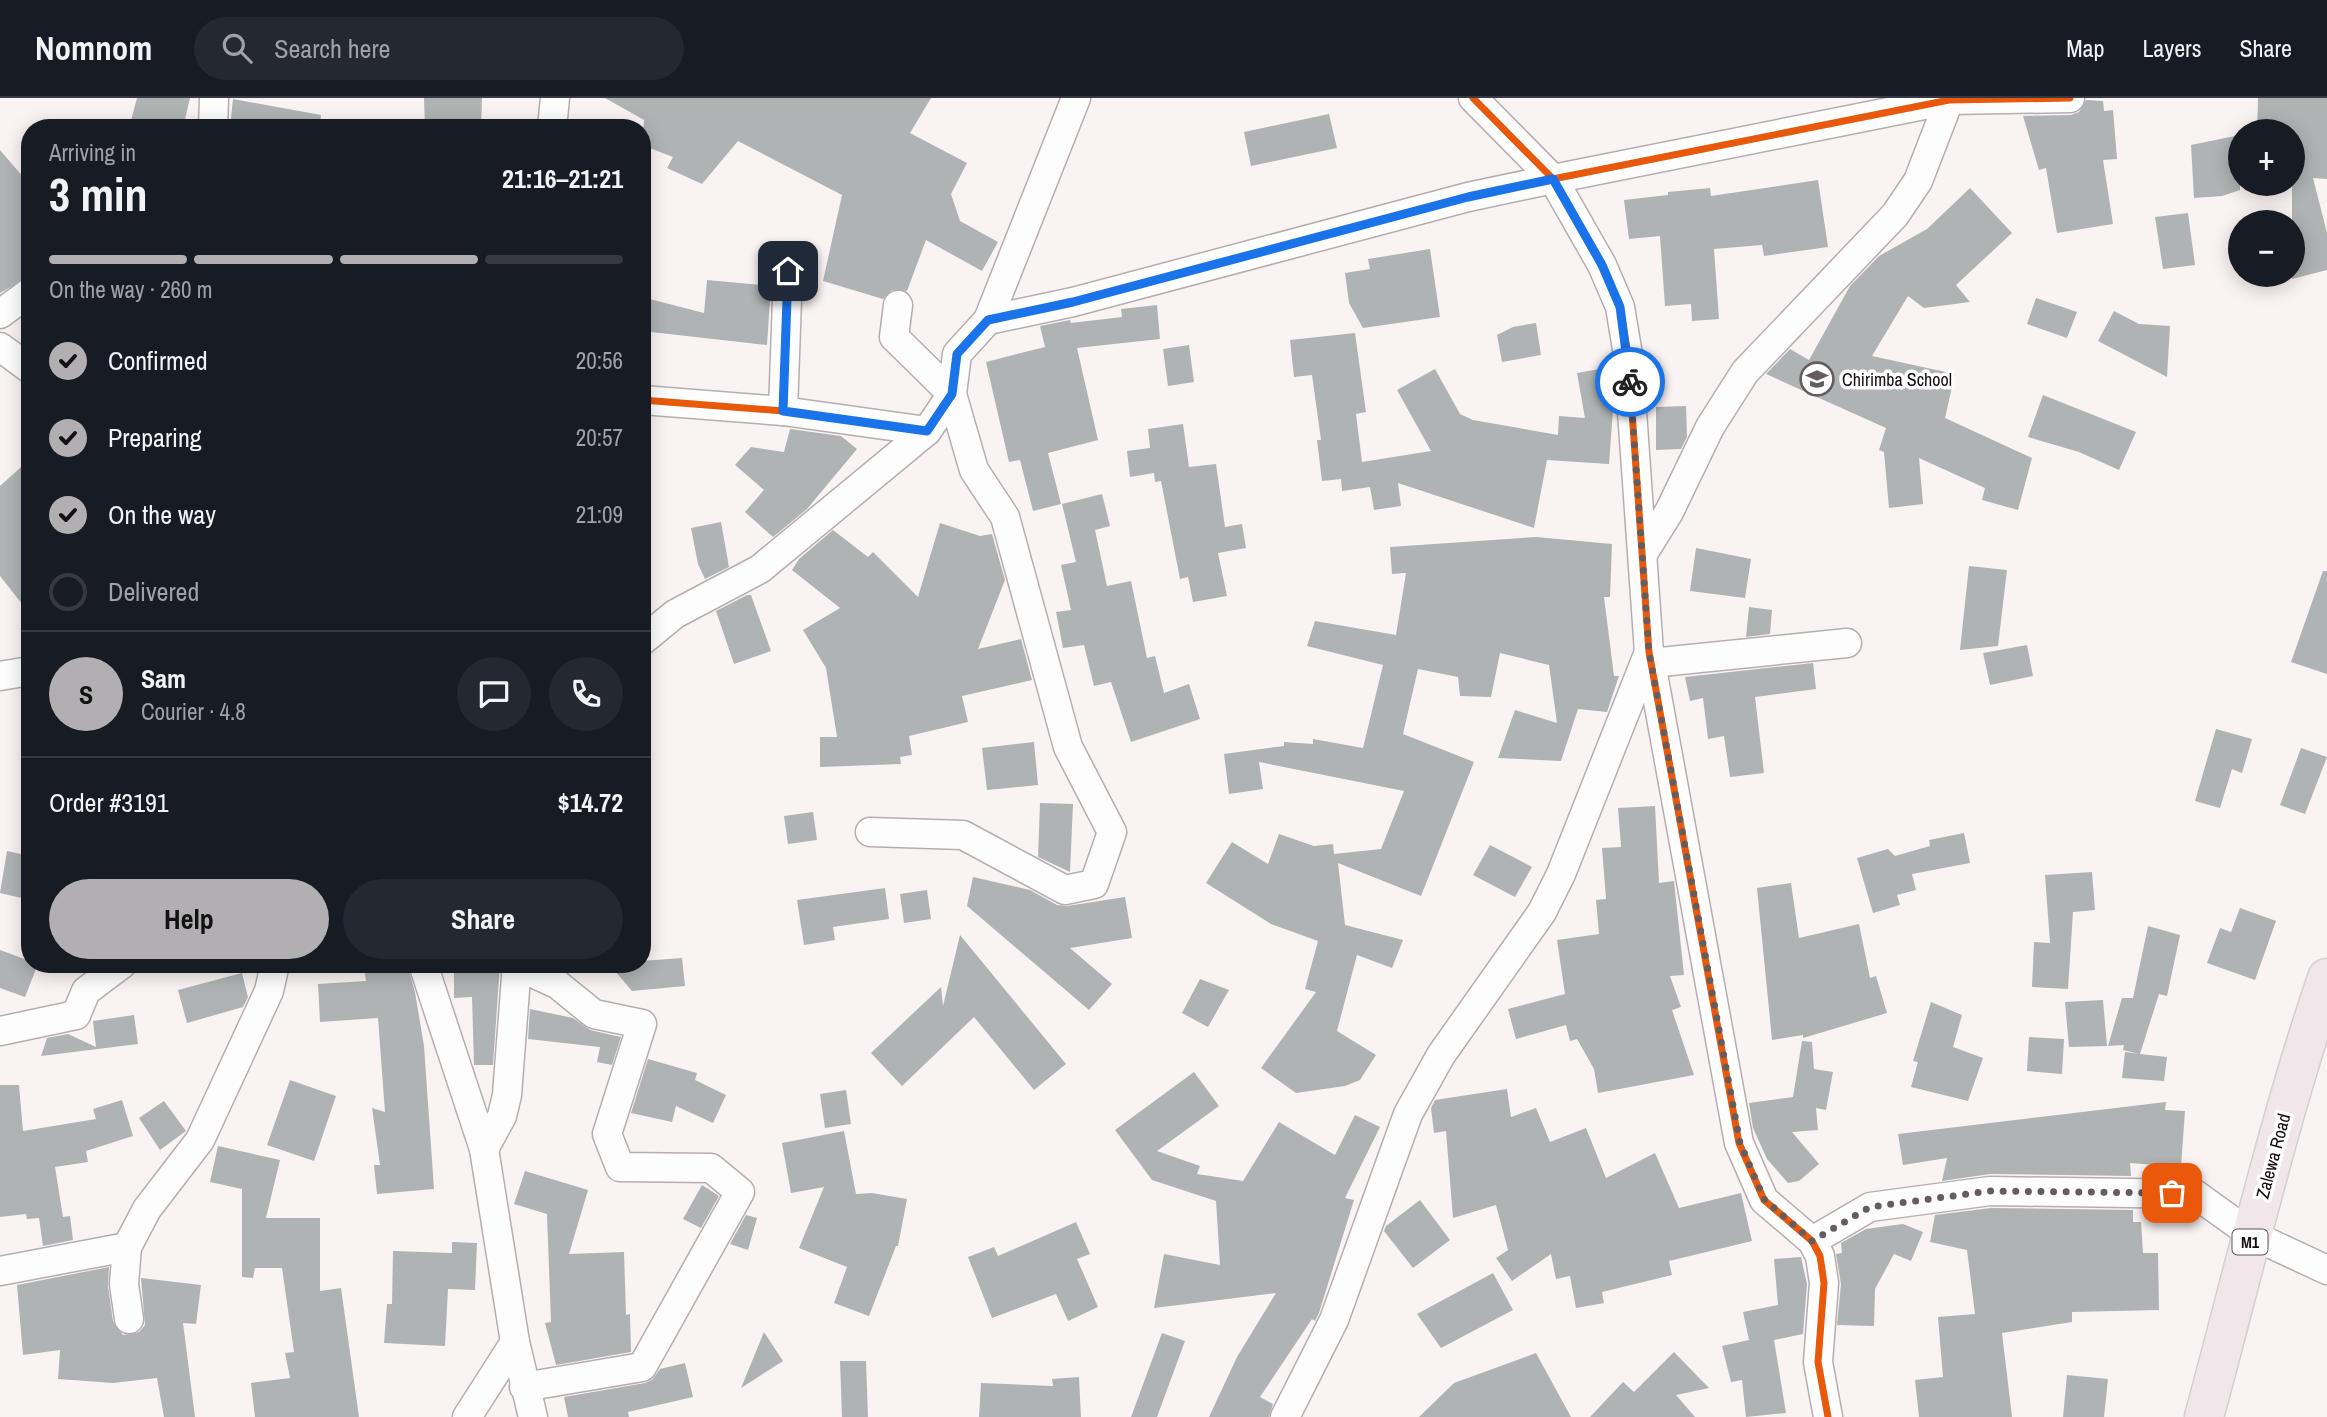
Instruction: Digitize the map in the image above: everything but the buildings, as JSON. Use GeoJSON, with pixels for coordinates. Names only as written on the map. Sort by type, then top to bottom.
{"type":"FeatureCollection","features":[{"type":"Feature","properties":{"kind":"highway","name":"Zalewa Road"},"geometry":{"type":"LineString","coordinates":[[2204,1417],[2297,1066],[2327,978]]}},
{"type":"Feature","properties":{"kind":"street"},"geometry":{"type":"LineString","coordinates":[[213,119],[214,98]]}},
{"type":"Feature","properties":{"kind":"street"},"geometry":{"type":"LineString","coordinates":[[553,119],[555,98]]}},
{"type":"Feature","properties":{"kind":"street"},"geometry":{"type":"LineString","coordinates":[[870,832],[963,835],[1065,890],[1094,884],[1112,832],[1068,747],[1005,517],[974,470],[952,394],[957,354],[988,320],[1076,98]]}},
{"type":"Feature","properties":{"kind":"street"},"geometry":{"type":"LineString","coordinates":[[1473,98],[1553,179],[1602,265],[1620,307],[1628,355],[1650,657],[1740,1143],[1764,1199],[1812,1241],[1820,1256],[1824,1283],[1818,1362],[1828,1417]]}},
{"type":"Feature","properties":{"kind":"street"},"geometry":{"type":"LineString","coordinates":[[988,320],[1073,302],[1468,197],[1553,179],[1950,99],[2070,98]]}},
{"type":"Feature","properties":{"kind":"street"},"geometry":{"type":"LineString","coordinates":[[1644,552],[1669,512],[1710,428],[1745,372],[1895,215],[1918,181],[1950,99]]}},
{"type":"Feature","properties":{"kind":"street"},"geometry":{"type":"LineString","coordinates":[[783,411],[788,271]]}},
{"type":"Feature","properties":{"kind":"street"},"geometry":{"type":"LineString","coordinates":[[0,314],[21,299]]}},
{"type":"Feature","properties":{"kind":"street"},"geometry":{"type":"LineString","coordinates":[[898,305],[894,337],[952,394]]}},
{"type":"Feature","properties":{"kind":"street"},"geometry":{"type":"LineString","coordinates":[[0,347],[21,362]]}},
{"type":"Feature","properties":{"kind":"street"},"geometry":{"type":"LineString","coordinates":[[651,634],[675,614],[760,569],[927,431],[952,394]]}},
{"type":"Feature","properties":{"kind":"street"},"geometry":{"type":"LineString","coordinates":[[651,401],[783,411],[927,431]]}},
{"type":"Feature","properties":{"kind":"street"},"geometry":{"type":"LineString","coordinates":[[1650,657],[1847,643]]}},
{"type":"Feature","properties":{"kind":"street"},"geometry":{"type":"LineString","coordinates":[[1285,1417],[1334,1320],[1408,1114],[1441,1055],[1542,912],[1566,861],[1650,657]]}},
{"type":"Feature","properties":{"kind":"street"},"geometry":{"type":"LineString","coordinates":[[0,676],[21,672]]}},
{"type":"Feature","properties":{"kind":"street"},"geometry":{"type":"LineString","coordinates":[[0,1031],[76,1015],[86,991],[110,973]]}},
{"type":"Feature","properties":{"kind":"street"},"geometry":{"type":"LineString","coordinates":[[129,1319],[124,1284],[127,1247],[147,1209],[200,1140],[269,991],[273,973]]}},
{"type":"Feature","properties":{"kind":"street"},"geometry":{"type":"LineString","coordinates":[[426,973],[484,1149],[515,1342],[533,1417]]}},
{"type":"Feature","properties":{"kind":"street"},"geometry":{"type":"LineString","coordinates":[[484,1149],[502,1116],[507,1095],[516,973]]}},
{"type":"Feature","properties":{"kind":"street"},"geometry":{"type":"LineString","coordinates":[[524,1387],[642,1367],[740,1192],[711,1168],[620,1167],[607,1134],[642,1024],[594,1014],[557,984],[534,973]]}},
{"type":"Feature","properties":{"kind":"street"},"geometry":{"type":"LineString","coordinates":[[1812,1241],[1870,1207],[1990,1191],[2195,1194],[2252,1235],[2327,1270]]}},
{"type":"Feature","properties":{"kind":"street"},"geometry":{"type":"LineString","coordinates":[[0,1271],[127,1247]]}},
{"type":"Feature","properties":{"kind":"street"},"geometry":{"type":"LineString","coordinates":[[467,1417],[515,1342]]}},
{"type":"Feature","properties":{"kind":"cycle path"},"geometry":{"type":"LineString","coordinates":[[1473,98],[1553,179],[1602,265],[1620,307],[1628,355],[1649,652],[1739,1143],[1764,1200],[1812,1241],[1820,1256],[1824,1283],[1818,1362],[1828,1417]]}},
{"type":"Feature","properties":{"kind":"cycle path"},"geometry":{"type":"LineString","coordinates":[[651,401],[783,411],[927,431],[952,394],[957,354],[988,320],[1073,302],[1468,197],[1553,179],[1949,100],[2070,98]]}},
{"type":"Feature","properties":{"kind":"way so far"},"geometry":{"type":"LineString","coordinates":[[1630,382],[1649,652],[1740,1143],[1764,1199],[1812,1241],[1870,1207],[1990,1191],[2172,1193]]}},
{"type":"Feature","properties":{"kind":"place","name":"Chirimba School"},"geometry":{"type":"Point","coordinates":[1817,379]}},
{"type":"Feature","properties":{"kind":"route"},"geometry":{"type":"LineString","coordinates":[[788,271],[783,411],[927,431],[952,394],[957,354],[988,320],[1073,302],[1468,197],[1553,179],[1602,265],[1620,307],[1630,382]]}}]}
